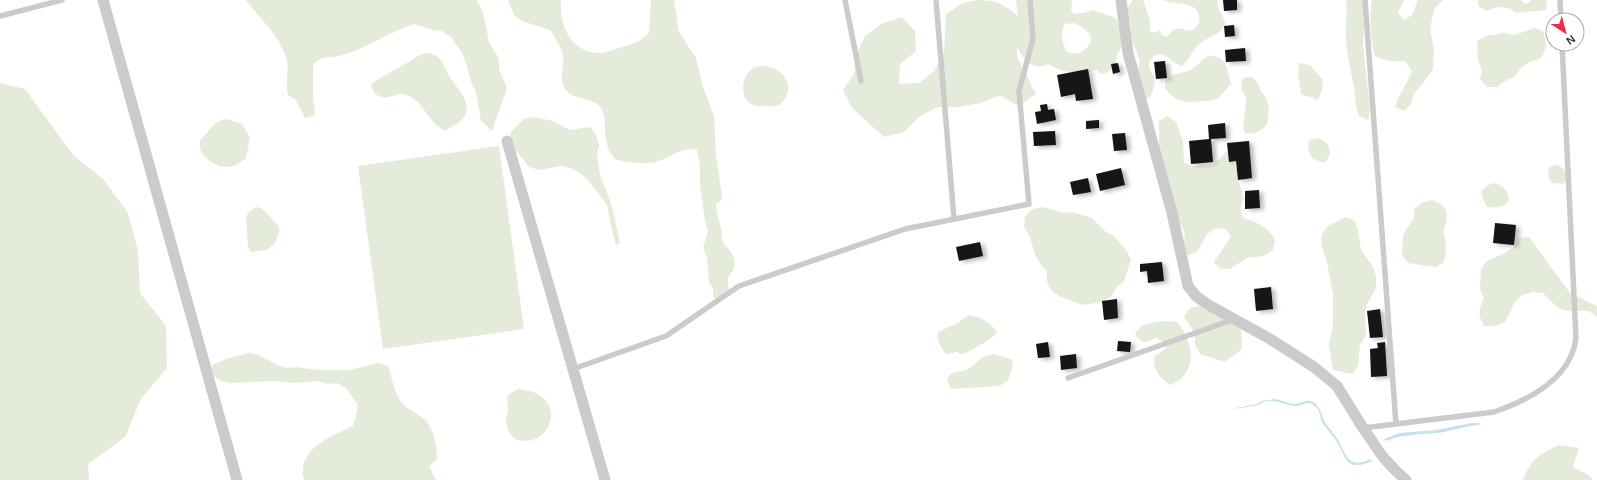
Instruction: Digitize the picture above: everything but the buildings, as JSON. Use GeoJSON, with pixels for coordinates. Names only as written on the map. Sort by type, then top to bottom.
{"type":"FeatureCollection","features":[{"type":"Feature","properties":{"kind":"street"},"geometry":{"type":"LineString","coordinates":[[103,0],[237,480]]}},
{"type":"Feature","properties":{"kind":"street"},"geometry":{"type":"LineString","coordinates":[[1121,0],[1128,53],[1172,213],[1188,286],[1196,296],[1270,339],[1314,367],[1337,386],[1362,428],[1383,457],[1396,472],[1406,480]]}},
{"type":"Feature","properties":{"kind":"street"},"geometry":{"type":"LineString","coordinates":[[507,141],[604,480]]}},
{"type":"Feature","properties":{"kind":"lane"},"geometry":{"type":"LineString","coordinates":[[0,16],[62,0]]}},
{"type":"Feature","properties":{"kind":"lane"},"geometry":{"type":"LineString","coordinates":[[845,0],[861,81]]}},
{"type":"Feature","properties":{"kind":"lane"},"geometry":{"type":"LineString","coordinates":[[936,0],[954,219]]}},
{"type":"Feature","properties":{"kind":"lane"},"geometry":{"type":"LineString","coordinates":[[573,369],[666,336],[739,286],[905,229],[1029,204],[1019,91],[1033,39],[1030,0]]}},
{"type":"Feature","properties":{"kind":"lane"},"geometry":{"type":"LineString","coordinates":[[1365,0],[1396,424]]}},
{"type":"Feature","properties":{"kind":"lane"},"geometry":{"type":"LineString","coordinates":[[1560,0],[1561,12]]}},
{"type":"Feature","properties":{"kind":"lane"},"geometry":{"type":"LineString","coordinates":[[1362,428],[1494,412],[1511,406],[1540,391],[1557,376],[1572,357],[1576,338],[1562,52]]}},
{"type":"Feature","properties":{"kind":"lane"},"geometry":{"type":"LineString","coordinates":[[1068,378],[1235,319]]}},
{"type":"Feature","properties":{"kind":"green space"},"geometry":{"type":"Polygon","coordinates":[[[246,0],[477,0],[483,12],[489,42],[499,59],[499,69],[507,88],[492,131],[481,121],[476,92],[471,82],[466,63],[462,53],[451,37],[442,31],[433,30],[414,24],[395,31],[349,53],[323,58],[313,64],[313,95],[315,115],[305,118],[296,100],[288,95],[287,61],[280,44],[270,29],[246,0]]]}},
{"type":"Feature","properties":{"kind":"green space"},"geometry":{"type":"Polygon","coordinates":[[[508,0],[561,0],[562,19],[569,36],[574,43],[590,52],[600,53],[639,41],[649,33],[651,0],[674,0],[679,32],[696,58],[703,87],[714,116],[716,155],[722,197],[722,200],[716,204],[716,207],[723,242],[732,253],[734,260],[734,269],[728,280],[730,291],[716,300],[713,296],[713,288],[709,282],[707,257],[703,248],[708,231],[705,221],[700,185],[700,165],[697,150],[691,149],[680,151],[651,163],[629,162],[615,159],[607,143],[605,135],[605,117],[601,108],[592,101],[574,96],[565,89],[562,81],[563,55],[550,30],[522,21],[514,15],[508,0]]]}},
{"type":"Feature","properties":{"kind":"green space"},"geometry":{"type":"Polygon","coordinates":[[[977,0],[995,2],[1008,8],[1018,16],[1016,0],[1072,0],[1071,10],[1074,14],[1093,10],[1116,18],[1124,42],[1117,56],[1115,67],[1106,73],[1101,74],[1097,70],[1083,75],[1062,71],[1048,64],[1042,66],[1033,65],[1026,60],[1017,47],[1017,57],[1036,94],[1018,106],[1000,95],[981,103],[959,107],[938,107],[920,116],[904,132],[884,137],[852,108],[843,90],[854,74],[857,53],[865,36],[881,24],[902,17],[915,31],[916,51],[900,64],[899,84],[919,83],[934,71],[944,54],[946,14],[963,3],[977,0]],[[1074,23],[1065,24],[1062,31],[1062,38],[1067,52],[1078,54],[1088,46],[1091,36],[1083,28],[1074,23]]]}},
{"type":"Feature","properties":{"kind":"green space"},"geometry":{"type":"Polygon","coordinates":[[[1133,0],[1143,0],[1150,20],[1150,31],[1155,33],[1160,30],[1162,35],[1167,37],[1176,29],[1192,30],[1196,28],[1199,21],[1199,14],[1191,6],[1163,0],[1217,0],[1219,10],[1226,23],[1220,32],[1197,46],[1182,66],[1176,64],[1168,57],[1163,55],[1153,57],[1150,61],[1149,67],[1155,79],[1155,83],[1151,96],[1146,99],[1138,70],[1140,60],[1130,36],[1131,27],[1125,12],[1133,0]]]}},
{"type":"Feature","properties":{"kind":"green space"},"geometry":{"type":"Polygon","coordinates":[[[1346,0],[1363,0],[1363,46],[1370,109],[1368,120],[1359,116],[1356,107],[1354,86],[1348,58],[1346,0]]]}},
{"type":"Feature","properties":{"kind":"green space"},"geometry":{"type":"Polygon","coordinates":[[[1372,0],[1404,0],[1398,13],[1404,20],[1412,15],[1418,0],[1443,0],[1434,9],[1430,29],[1434,49],[1433,70],[1414,94],[1411,104],[1404,111],[1395,107],[1412,71],[1405,61],[1390,61],[1375,56],[1370,28],[1372,0]]]}},
{"type":"Feature","properties":{"kind":"green space"},"geometry":{"type":"Polygon","coordinates":[[[1478,0],[1520,0],[1526,4],[1532,0],[1547,0],[1546,10],[1517,13],[1508,8],[1496,7],[1487,11],[1478,6],[1478,0]]]}},
{"type":"Feature","properties":{"kind":"green space"},"geometry":{"type":"Polygon","coordinates":[[[1534,28],[1543,31],[1545,39],[1544,52],[1540,59],[1529,62],[1521,68],[1515,76],[1497,87],[1487,87],[1480,79],[1482,70],[1478,61],[1477,41],[1486,36],[1505,33],[1515,35],[1534,28]]]}},
{"type":"Feature","properties":{"kind":"green space"},"geometry":{"type":"Polygon","coordinates":[[[428,53],[435,55],[441,60],[466,102],[467,107],[465,116],[445,131],[434,123],[421,106],[411,97],[399,94],[385,98],[381,97],[375,93],[371,86],[371,84],[383,76],[418,56],[428,53]]]}},
{"type":"Feature","properties":{"kind":"green space"},"geometry":{"type":"Polygon","coordinates":[[[1209,56],[1215,56],[1223,61],[1231,84],[1220,96],[1210,101],[1186,102],[1173,97],[1165,88],[1165,82],[1172,75],[1191,70],[1209,56]]]}},
{"type":"Feature","properties":{"kind":"green space"},"geometry":{"type":"Polygon","coordinates":[[[1299,63],[1310,65],[1323,80],[1322,90],[1318,100],[1301,94],[1298,73],[1299,63]]]}},
{"type":"Feature","properties":{"kind":"green space"},"geometry":{"type":"Polygon","coordinates":[[[765,66],[780,72],[784,76],[788,85],[785,99],[777,106],[753,105],[748,102],[743,91],[743,85],[747,74],[756,67],[765,66]]]}},
{"type":"Feature","properties":{"kind":"green space"},"geometry":{"type":"Polygon","coordinates":[[[1252,77],[1259,85],[1260,90],[1266,98],[1269,108],[1267,124],[1264,128],[1250,134],[1245,133],[1243,128],[1246,97],[1241,88],[1242,79],[1252,77]]]}},
{"type":"Feature","properties":{"kind":"green space"},"geometry":{"type":"Polygon","coordinates":[[[0,83],[25,89],[73,155],[103,179],[128,213],[138,251],[140,293],[166,326],[167,368],[141,399],[125,437],[88,464],[89,480],[0,480],[0,83]]]}},
{"type":"Feature","properties":{"kind":"green space"},"geometry":{"type":"Polygon","coordinates":[[[1167,116],[1176,122],[1183,141],[1184,163],[1194,166],[1214,165],[1227,151],[1237,169],[1238,179],[1244,198],[1240,208],[1243,218],[1257,223],[1272,235],[1275,240],[1273,250],[1264,256],[1247,258],[1230,269],[1220,269],[1214,262],[1231,237],[1226,229],[1216,228],[1207,234],[1197,252],[1186,256],[1182,247],[1184,233],[1178,220],[1159,162],[1159,121],[1167,116]]]}},
{"type":"Feature","properties":{"kind":"green space"},"geometry":{"type":"Polygon","coordinates":[[[534,117],[553,121],[570,130],[590,127],[596,135],[599,145],[597,155],[600,175],[611,203],[620,243],[616,245],[607,205],[588,180],[571,168],[561,166],[540,170],[529,167],[516,151],[510,133],[524,119],[534,117]]]}},
{"type":"Feature","properties":{"kind":"green space"},"geometry":{"type":"Polygon","coordinates":[[[227,119],[242,124],[250,137],[246,158],[237,164],[227,167],[217,165],[208,160],[201,152],[200,142],[201,139],[218,122],[227,119]]]}},
{"type":"Feature","properties":{"kind":"green space"},"geometry":{"type":"Polygon","coordinates":[[[1319,138],[1328,144],[1330,154],[1325,163],[1313,159],[1308,150],[1309,140],[1319,138]]]}},
{"type":"Feature","properties":{"kind":"green space"},"geometry":{"type":"Polygon","coordinates":[[[499,146],[524,329],[383,349],[358,166],[499,146]]]}},
{"type":"Feature","properties":{"kind":"green space"},"geometry":{"type":"Polygon","coordinates":[[[1557,164],[1565,170],[1567,180],[1563,184],[1552,183],[1549,179],[1548,168],[1557,164]]]}},
{"type":"Feature","properties":{"kind":"green space"},"geometry":{"type":"Polygon","coordinates":[[[1493,183],[1500,185],[1506,191],[1509,200],[1505,205],[1487,207],[1483,199],[1482,192],[1485,187],[1493,183]]]}},
{"type":"Feature","properties":{"kind":"green space"},"geometry":{"type":"Polygon","coordinates":[[[1432,200],[1440,203],[1445,208],[1447,215],[1444,231],[1446,254],[1444,262],[1436,267],[1408,263],[1402,255],[1403,235],[1414,218],[1414,209],[1422,203],[1432,200]]]}},
{"type":"Feature","properties":{"kind":"green space"},"geometry":{"type":"Polygon","coordinates":[[[256,207],[265,211],[279,227],[279,232],[275,243],[267,250],[251,252],[248,247],[246,217],[248,213],[256,207]]]}},
{"type":"Feature","properties":{"kind":"green space"},"geometry":{"type":"Polygon","coordinates":[[[1043,207],[1063,213],[1073,212],[1092,218],[1106,232],[1114,236],[1127,251],[1131,260],[1124,281],[1116,288],[1111,297],[1102,302],[1082,305],[1059,296],[1051,290],[1047,281],[1047,271],[1040,264],[1029,235],[1024,227],[1025,216],[1033,209],[1043,207]]]}},
{"type":"Feature","properties":{"kind":"green space"},"geometry":{"type":"Polygon","coordinates":[[[1346,217],[1355,221],[1361,250],[1373,267],[1376,277],[1376,288],[1366,306],[1366,336],[1360,345],[1358,365],[1353,374],[1333,370],[1329,345],[1333,325],[1333,294],[1327,263],[1321,244],[1322,234],[1328,226],[1346,217]]]}},
{"type":"Feature","properties":{"kind":"green space"},"geometry":{"type":"Polygon","coordinates":[[[1529,237],[1570,293],[1597,306],[1597,317],[1589,311],[1567,311],[1558,308],[1543,293],[1533,292],[1522,295],[1515,302],[1505,322],[1496,326],[1484,326],[1480,312],[1484,299],[1480,289],[1481,269],[1487,261],[1514,247],[1519,238],[1529,237]]]}},
{"type":"Feature","properties":{"kind":"green space"},"geometry":{"type":"Polygon","coordinates":[[[1199,306],[1219,310],[1235,322],[1241,330],[1242,349],[1225,362],[1200,354],[1195,345],[1195,334],[1184,317],[1190,308],[1199,306]]]}},
{"type":"Feature","properties":{"kind":"green space"},"geometry":{"type":"Polygon","coordinates":[[[969,315],[978,317],[985,321],[992,326],[997,333],[989,340],[966,353],[961,354],[956,352],[946,354],[938,341],[938,332],[956,324],[969,315]]]}},
{"type":"Feature","properties":{"kind":"green space"},"geometry":{"type":"Polygon","coordinates":[[[1153,322],[1177,322],[1183,330],[1190,348],[1191,357],[1186,373],[1179,380],[1170,385],[1158,373],[1154,362],[1154,357],[1166,348],[1165,343],[1156,338],[1146,342],[1141,341],[1135,334],[1145,325],[1153,322]]]}},
{"type":"Feature","properties":{"kind":"green space"},"geometry":{"type":"Polygon","coordinates":[[[249,353],[259,355],[277,365],[287,368],[297,367],[317,370],[349,370],[379,363],[388,366],[397,396],[405,406],[424,419],[431,429],[436,445],[437,459],[429,466],[436,480],[304,480],[303,469],[305,460],[310,452],[335,434],[353,426],[358,405],[346,388],[337,383],[327,384],[317,381],[295,383],[274,381],[232,383],[221,381],[212,375],[212,365],[229,358],[249,353]]]}},
{"type":"Feature","properties":{"kind":"green space"},"geometry":{"type":"Polygon","coordinates":[[[993,354],[1012,360],[1013,366],[1008,381],[999,386],[951,389],[947,381],[952,373],[967,370],[983,357],[993,354]]]}},
{"type":"Feature","properties":{"kind":"green space"},"geometry":{"type":"Polygon","coordinates":[[[518,389],[535,393],[546,400],[550,410],[550,420],[546,430],[538,437],[527,441],[514,439],[506,424],[508,410],[507,397],[510,393],[518,389]]]}},
{"type":"Feature","properties":{"kind":"green space"},"geometry":{"type":"Polygon","coordinates":[[[1559,445],[1579,448],[1573,467],[1590,476],[1593,480],[1523,480],[1529,467],[1536,458],[1559,445]]]}},
{"type":"Feature","properties":{"kind":"water"},"geometry":{"type":"Polygon","coordinates":[[[1275,399],[1293,404],[1298,404],[1305,401],[1313,402],[1318,406],[1325,422],[1349,459],[1353,462],[1364,462],[1371,459],[1372,461],[1357,465],[1353,465],[1349,462],[1335,439],[1322,422],[1318,409],[1310,403],[1295,406],[1268,401],[1256,406],[1236,409],[1236,408],[1257,404],[1262,401],[1275,399]]]}},
{"type":"Feature","properties":{"kind":"water"},"geometry":{"type":"Polygon","coordinates":[[[1472,423],[1480,423],[1479,425],[1441,432],[1405,436],[1386,441],[1384,439],[1400,433],[1436,430],[1472,423]]]}}]}
